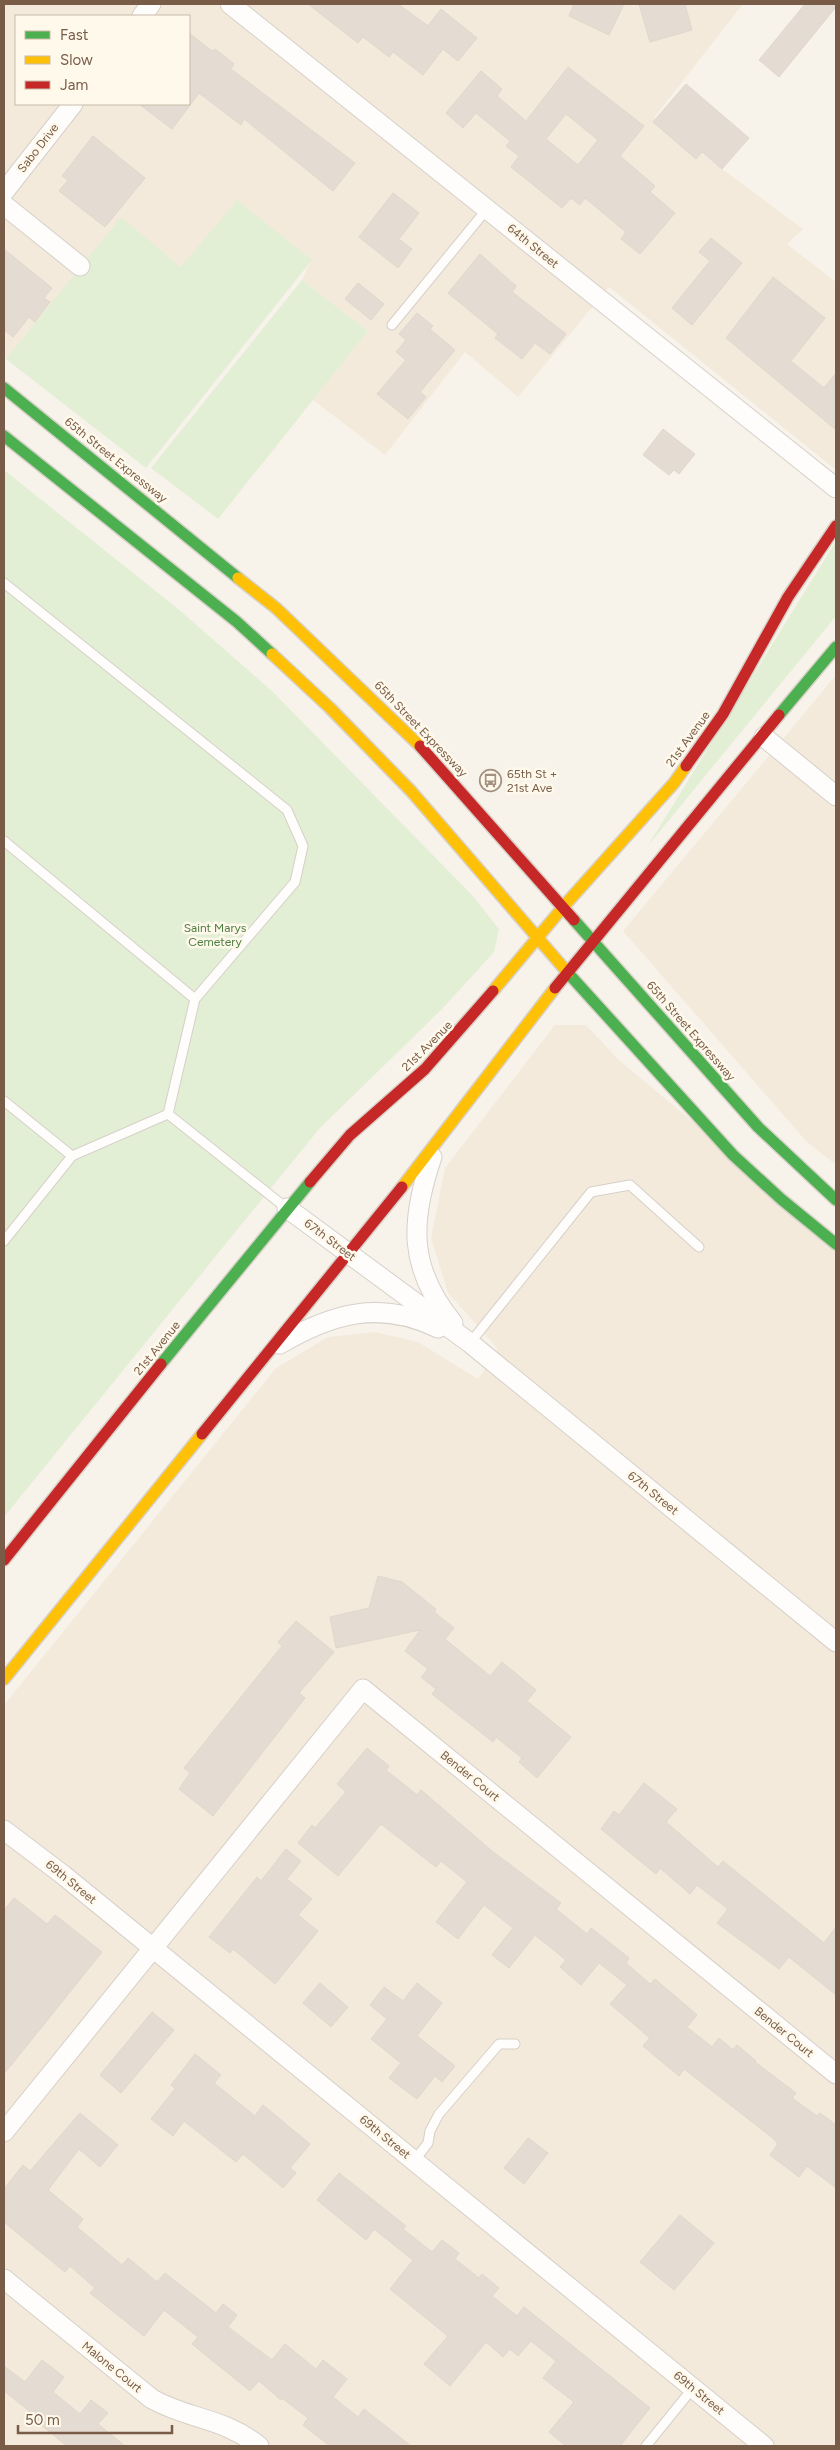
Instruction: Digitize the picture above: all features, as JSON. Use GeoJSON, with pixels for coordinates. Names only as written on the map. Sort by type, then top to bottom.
{"type":"FeatureCollection","features":[{"type":"Feature","properties":{"kind":"street"},"geometry":{"type":"LineString","coordinates":[[143,15],[151,4]]}},
{"type":"Feature","properties":{"kind":"street","name":"64th Street"},"geometry":{"type":"LineString","coordinates":[[230,4],[836,488]]}},
{"type":"Feature","properties":{"kind":"street","name":"Sabo Drive"},"geometry":{"type":"LineString","coordinates":[[4,192],[72,105]]}},
{"type":"Feature","properties":{"kind":"street"},"geometry":{"type":"LineString","coordinates":[[4,205],[80,266]]}},
{"type":"Feature","properties":{"kind":"street","name":"65th Street Expressway"},"geometry":{"type":"LineString","coordinates":[[4,388],[223,563],[343,670],[410,735],[564,906],[758,1127],[836,1200]]}},
{"type":"Feature","properties":{"kind":"street"},"geometry":{"type":"LineString","coordinates":[[4,436],[238,622],[330,708],[411,791],[567,972],[733,1155],[781,1199],[836,1244]]}},
{"type":"Feature","properties":{"kind":"street","name":"21st Avenue"},"geometry":{"type":"LineString","coordinates":[[6,1553],[287,1208],[350,1135],[424,1069],[450,1043],[564,906],[674,782],[723,714],[788,597],[836,526]]}},
{"type":"Feature","properties":{"kind":"street"},"geometry":{"type":"LineString","coordinates":[[4,1679],[436,1145],[567,972],[764,737],[836,647]]}},
{"type":"Feature","properties":{"kind":"street"},"geometry":{"type":"LineString","coordinates":[[764,737],[836,796]]}},
{"type":"Feature","properties":{"kind":"street","name":"67th Street"},"geometry":{"type":"LineString","coordinates":[[436,1145],[417,1206],[418,1254],[427,1283],[441,1308],[470,1343]]}},
{"type":"Feature","properties":{"kind":"street","name":"67th Street"},"geometry":{"type":"LineString","coordinates":[[287,1208],[470,1343],[836,1642]]}},
{"type":"Feature","properties":{"kind":"street","name":"67th Street"},"geometry":{"type":"LineString","coordinates":[[268,1351],[305,1329],[328,1320],[352,1314],[376,1312],[396,1314],[424,1321],[470,1343]]}},
{"type":"Feature","properties":{"kind":"street","name":"Bender Court"},"geometry":{"type":"LineString","coordinates":[[153,1948],[363,1689],[836,2074]]}},
{"type":"Feature","properties":{"kind":"street","name":"69th Street"},"geometry":{"type":"LineString","coordinates":[[4,1830],[153,1948],[764,2446]]}},
{"type":"Feature","properties":{"kind":"street"},"geometry":{"type":"LineString","coordinates":[[4,2132],[153,1948]]}},
{"type":"Feature","properties":{"kind":"street","name":"Malone Court"},"geometry":{"type":"LineString","coordinates":[[4,2279],[152,2400],[170,2409],[217,2421],[237,2430],[259,2446]]}},
{"type":"Feature","properties":{"kind":"lane"},"geometry":{"type":"LineString","coordinates":[[392,325],[487,209]]}},
{"type":"Feature","properties":{"kind":"lane"},"geometry":{"type":"LineString","coordinates":[[4,583],[286,810],[303,846],[295,882],[195,999],[168,1114]]}},
{"type":"Feature","properties":{"kind":"lane"},"geometry":{"type":"LineString","coordinates":[[4,841],[195,999]]}},
{"type":"Feature","properties":{"kind":"lane"},"geometry":{"type":"LineString","coordinates":[[4,1101],[72,1156]]}},
{"type":"Feature","properties":{"kind":"lane"},"geometry":{"type":"LineString","coordinates":[[168,1114],[287,1208]]}},
{"type":"Feature","properties":{"kind":"lane"},"geometry":{"type":"LineString","coordinates":[[4,1241],[72,1156],[168,1114]]}},
{"type":"Feature","properties":{"kind":"lane"},"geometry":{"type":"LineString","coordinates":[[470,1343],[591,1192],[630,1185],[699,1248]]}},
{"type":"Feature","properties":{"kind":"lane"},"geometry":{"type":"LineString","coordinates":[[414,2161],[428,2142],[430,2130],[439,2114],[475,2070],[499,2044],[514,2044]]}},
{"type":"Feature","properties":{"kind":"lane"},"geometry":{"type":"LineString","coordinates":[[646,2446],[693,2388]]}},
{"type":"Feature","properties":{"kind":"shaded area"},"geometry":{"type":"Polygon","coordinates":[[[4,4],[743,4],[654,118],[803,229],[787,244],[836,282],[836,470],[609,287],[518,397],[465,352],[385,455],[313,400],[368,331],[302,280],[311,260],[181,267],[121,218],[6,359],[4,356],[4,4]]]}},
{"type":"Feature","properties":{"kind":"shaded area"},"geometry":{"type":"Polygon","coordinates":[[[836,675],[836,1165],[806,1141],[623,931],[836,675]]]}},
{"type":"Feature","properties":{"kind":"shaded area"},"geometry":{"type":"Polygon","coordinates":[[[555,1025],[586,1025],[619,1060],[836,1241],[836,2446],[4,2446],[4,1705],[276,1368],[328,1337],[375,1332],[418,1342],[478,1379],[498,1349],[448,1293],[431,1238],[445,1168],[555,1025]]]}},
{"type":"Feature","properties":{"kind":"green space"},"geometry":{"type":"Polygon","coordinates":[[[237,200],[312,260],[146,468],[6,359],[121,217],[181,267],[237,200]]]}},
{"type":"Feature","properties":{"kind":"green space"},"geometry":{"type":"Polygon","coordinates":[[[302,280],[368,331],[218,519],[151,468],[302,280]]]}},
{"type":"Feature","properties":{"kind":"green space","name":"Saint Marys Cemetery"},"geometry":{"type":"Polygon","coordinates":[[[4,470],[177,608],[272,691],[471,894],[499,929],[494,952],[443,1008],[319,1129],[4,1517],[4,470]]]}},
{"type":"Feature","properties":{"kind":"green space"},"geometry":{"type":"Polygon","coordinates":[[[836,541],[836,616],[647,847],[836,541]]]}},
{"type":"Feature","properties":{"kind":"building"},"geometry":{"type":"Polygon","coordinates":[[[308,4],[398,4],[428,26],[441,9],[477,38],[458,61],[443,49],[423,75],[393,52],[389,57],[363,37],[358,43],[308,4]]]}},
{"type":"Feature","properties":{"kind":"building"},"geometry":{"type":"Polygon","coordinates":[[[574,4],[624,4],[609,35],[569,16],[574,4]]]}},
{"type":"Feature","properties":{"kind":"building"},"geometry":{"type":"Polygon","coordinates":[[[639,4],[685,4],[692,30],[650,42],[639,4]]]}},
{"type":"Feature","properties":{"kind":"building"},"geometry":{"type":"Polygon","coordinates":[[[805,4],[836,4],[836,7],[779,77],[759,60],[805,4]]]}},
{"type":"Feature","properties":{"kind":"building"},"geometry":{"type":"Polygon","coordinates":[[[190,34],[212,51],[215,49],[234,64],[231,69],[355,163],[333,191],[244,119],[241,125],[199,93],[190,105],[190,34]]]}},
{"type":"Feature","properties":{"kind":"building"},"geometry":{"type":"Polygon","coordinates":[[[568,67],[644,126],[620,156],[655,186],[650,192],[675,213],[640,254],[621,239],[626,232],[585,198],[580,205],[571,198],[562,208],[511,167],[519,156],[506,146],[510,141],[476,113],[463,128],[446,113],[481,71],[502,89],[497,96],[526,121],[568,67]],[[566,114],[546,139],[578,165],[598,140],[566,114]]]}},
{"type":"Feature","properties":{"kind":"building"},"geometry":{"type":"Polygon","coordinates":[[[686,84],[749,138],[722,169],[702,152],[696,159],[653,122],[686,84]]]}},
{"type":"Feature","properties":{"kind":"building"},"geometry":{"type":"Polygon","coordinates":[[[140,105],[190,105],[172,129],[140,105]]]}},
{"type":"Feature","properties":{"kind":"building"},"geometry":{"type":"Polygon","coordinates":[[[93,136],[145,178],[105,227],[59,191],[68,180],[62,176],[93,136]]]}},
{"type":"Feature","properties":{"kind":"building"},"geometry":{"type":"Polygon","coordinates":[[[393,193],[419,213],[399,239],[412,249],[398,268],[359,237],[393,193]]]}},
{"type":"Feature","properties":{"kind":"building"},"geometry":{"type":"Polygon","coordinates":[[[711,238],[742,263],[692,325],[672,308],[710,261],[699,252],[711,238]]]}},
{"type":"Feature","properties":{"kind":"building"},"geometry":{"type":"Polygon","coordinates":[[[4,249],[52,288],[44,298],[50,302],[35,322],[29,317],[13,337],[4,330],[4,249]]]}},
{"type":"Feature","properties":{"kind":"building"},"geometry":{"type":"Polygon","coordinates":[[[480,254],[516,286],[512,292],[566,334],[550,354],[535,343],[522,359],[495,338],[498,334],[448,293],[480,254]]]}},
{"type":"Feature","properties":{"kind":"building"},"geometry":{"type":"Polygon","coordinates":[[[773,277],[825,318],[791,361],[824,388],[836,373],[836,430],[726,338],[773,277]]]}},
{"type":"Feature","properties":{"kind":"building"},"geometry":{"type":"Polygon","coordinates":[[[358,283],[384,304],[371,320],[345,299],[358,283]]]}},
{"type":"Feature","properties":{"kind":"building"},"geometry":{"type":"Polygon","coordinates":[[[417,313],[433,326],[430,329],[455,350],[420,392],[426,397],[408,419],[377,394],[406,360],[396,352],[406,340],[399,334],[417,313]]]}},
{"type":"Feature","properties":{"kind":"building"},"geometry":{"type":"Polygon","coordinates":[[[663,429],[695,454],[679,474],[674,470],[669,475],[643,455],[663,429]]]}},
{"type":"Feature","properties":{"kind":"building"},"geometry":{"type":"Polygon","coordinates":[[[378,1576],[402,1582],[436,1609],[434,1612],[454,1628],[445,1639],[490,1676],[502,1662],[536,1690],[527,1701],[571,1737],[537,1778],[519,1762],[522,1758],[496,1737],[493,1742],[432,1694],[436,1689],[421,1677],[428,1669],[405,1651],[420,1630],[336,1648],[330,1617],[369,1608],[378,1576]]]}},
{"type":"Feature","properties":{"kind":"building"},"geometry":{"type":"Polygon","coordinates":[[[296,1621],[334,1652],[299,1693],[305,1698],[213,1816],[179,1789],[190,1773],[184,1768],[282,1646],[278,1642],[296,1621]]]}},
{"type":"Feature","properties":{"kind":"building"},"geometry":{"type":"Polygon","coordinates":[[[367,1748],[389,1766],[386,1770],[417,1795],[421,1790],[492,1851],[561,1903],[556,1909],[587,1934],[591,1928],[629,1958],[626,1963],[650,1984],[655,1979],[697,2015],[687,2027],[712,2047],[719,2038],[733,2050],[737,2045],[755,2062],[796,2093],[792,2098],[817,2116],[820,2113],[836,2125],[836,2188],[807,2166],[799,2177],[770,2155],[778,2144],[774,2139],[684,2069],[679,2076],[643,2046],[650,2038],[610,2004],[627,1985],[599,1963],[581,1985],[560,1967],[566,1960],[535,1935],[509,1968],[492,1955],[513,1928],[484,1905],[458,1939],[436,1922],[467,1882],[441,1861],[436,1867],[381,1824],[338,1876],[298,1843],[312,1825],[315,1828],[346,1792],[337,1784],[367,1748]]]}},
{"type":"Feature","properties":{"kind":"building"},"geometry":{"type":"Polygon","coordinates":[[[644,1783],[677,1809],[666,1822],[718,1867],[723,1861],[824,1943],[836,1927],[836,1995],[789,1957],[779,1969],[717,1923],[728,1909],[697,1885],[690,1894],[660,1868],[656,1874],[601,1829],[614,1811],[619,1815],[644,1783]]]}},
{"type":"Feature","properties":{"kind":"building"},"geometry":{"type":"Polygon","coordinates":[[[286,1849],[301,1861],[287,1879],[312,1899],[298,1915],[318,1931],[275,1984],[233,1949],[230,1953],[209,1937],[257,1877],[261,1881],[286,1849]]]}},
{"type":"Feature","properties":{"kind":"building"},"geometry":{"type":"Polygon","coordinates":[[[14,1898],[47,1924],[55,1915],[102,1952],[4,2074],[4,1910],[14,1898]]]}},
{"type":"Feature","properties":{"kind":"building"},"geometry":{"type":"Polygon","coordinates":[[[320,1983],[348,2007],[331,2027],[303,2003],[320,1983]]]}},
{"type":"Feature","properties":{"kind":"building"},"geometry":{"type":"Polygon","coordinates":[[[417,1983],[442,2003],[417,2036],[455,2066],[442,2082],[435,2076],[417,2099],[389,2078],[401,2063],[371,2039],[387,2019],[370,2005],[384,1987],[403,2001],[417,1983]]]}},
{"type":"Feature","properties":{"kind":"building"},"geometry":{"type":"Polygon","coordinates":[[[152,2012],[174,2030],[121,2093],[100,2075],[152,2012]]]}},
{"type":"Feature","properties":{"kind":"building"},"geometry":{"type":"Polygon","coordinates":[[[195,2054],[221,2075],[214,2083],[255,2116],[263,2105],[310,2144],[290,2168],[296,2173],[283,2188],[243,2154],[236,2162],[184,2121],[173,2136],[151,2119],[175,2089],[171,2085],[195,2054]]]}},
{"type":"Feature","properties":{"kind":"building"},"geometry":{"type":"Polygon","coordinates":[[[80,2113],[118,2145],[100,2167],[79,2149],[48,2190],[83,2219],[77,2227],[122,2265],[128,2258],[157,2282],[165,2273],[216,2313],[223,2304],[237,2315],[228,2327],[272,2360],[285,2344],[316,2369],[323,2360],[347,2379],[333,2397],[358,2417],[364,2409],[411,2446],[330,2446],[303,2425],[308,2418],[282,2398],[281,2400],[259,2381],[250,2391],[192,2344],[198,2337],[164,2310],[144,2336],[90,2293],[95,2288],[70,2266],[65,2272],[4,2222],[4,2189],[23,2165],[30,2171],[80,2113]]]}},
{"type":"Feature","properties":{"kind":"building"},"geometry":{"type":"Polygon","coordinates":[[[528,2138],[548,2153],[524,2184],[504,2168],[528,2138]]]}},
{"type":"Feature","properties":{"kind":"building"},"geometry":{"type":"Polygon","coordinates":[[[339,2173],[406,2226],[403,2229],[432,2252],[442,2240],[459,2253],[455,2259],[479,2278],[482,2274],[499,2288],[492,2296],[517,2316],[524,2307],[650,2408],[620,2446],[566,2446],[549,2432],[574,2402],[543,2378],[556,2361],[531,2341],[518,2356],[510,2349],[503,2357],[486,2342],[450,2386],[424,2364],[448,2336],[390,2289],[413,2260],[374,2229],[366,2240],[317,2200],[339,2173]]]}},
{"type":"Feature","properties":{"kind":"building"},"geometry":{"type":"Polygon","coordinates":[[[680,2215],[714,2243],[674,2290],[640,2262],[680,2215]]]}},
{"type":"Feature","properties":{"kind":"building"},"geometry":{"type":"Polygon","coordinates":[[[42,2360],[64,2377],[53,2392],[80,2414],[91,2400],[108,2413],[98,2424],[125,2446],[67,2446],[36,2421],[38,2418],[4,2391],[4,2366],[25,2382],[42,2360]]]}},
{"type":"Feature","properties":{"kind":"traffic: fast"},"geometry":{"type":"LineString","coordinates":[[4,388],[238,578]]}},
{"type":"Feature","properties":{"kind":"traffic: fast"},"geometry":{"type":"LineString","coordinates":[[4,436],[237,622],[272,654]]}},
{"type":"Feature","properties":{"kind":"traffic: fast"},"geometry":{"type":"LineString","coordinates":[[779,715],[836,647]]}},
{"type":"Feature","properties":{"kind":"traffic: fast"},"geometry":{"type":"LineString","coordinates":[[574,920],[758,1127],[836,1200]]}},
{"type":"Feature","properties":{"kind":"traffic: fast"},"geometry":{"type":"LineString","coordinates":[[568,973],[733,1155],[781,1199],[836,1244]]}},
{"type":"Feature","properties":{"kind":"traffic: fast"},"geometry":{"type":"LineString","coordinates":[[161,1364],[310,1182]]}},
{"type":"Feature","properties":{"kind":"traffic: slow"},"geometry":{"type":"LineString","coordinates":[[238,578],[276,608],[420,746]]}},
{"type":"Feature","properties":{"kind":"traffic: slow"},"geometry":{"type":"LineString","coordinates":[[272,654],[330,708],[411,791],[568,973]]}},
{"type":"Feature","properties":{"kind":"traffic: slow"},"geometry":{"type":"LineString","coordinates":[[493,991],[564,906],[674,783],[686,766]]}},
{"type":"Feature","properties":{"kind":"traffic: slow"},"geometry":{"type":"LineString","coordinates":[[402,1187],[555,988]]}},
{"type":"Feature","properties":{"kind":"traffic: slow"},"geometry":{"type":"LineString","coordinates":[[4,1679],[202,1434]]}},
{"type":"Feature","properties":{"kind":"traffic: jam"},"geometry":{"type":"LineString","coordinates":[[686,766],[723,714],[788,597],[836,526]]}},
{"type":"Feature","properties":{"kind":"traffic: jam"},"geometry":{"type":"LineString","coordinates":[[555,988],[779,715]]}},
{"type":"Feature","properties":{"kind":"traffic: jam"},"geometry":{"type":"LineString","coordinates":[[420,746],[574,920]]}},
{"type":"Feature","properties":{"kind":"traffic: jam"},"geometry":{"type":"LineString","coordinates":[[310,1182],[350,1135],[425,1069],[493,991]]}},
{"type":"Feature","properties":{"kind":"traffic: jam"},"geometry":{"type":"LineString","coordinates":[[202,1434],[402,1187]]}},
{"type":"Feature","properties":{"kind":"traffic: jam"},"geometry":{"type":"LineString","coordinates":[[4,1560],[161,1364]]}},
{"type":"Feature","properties":{"kind":"place","name":"65th St + 21st Ave"},"geometry":{"type":"Point","coordinates":[491,781]}}]}
